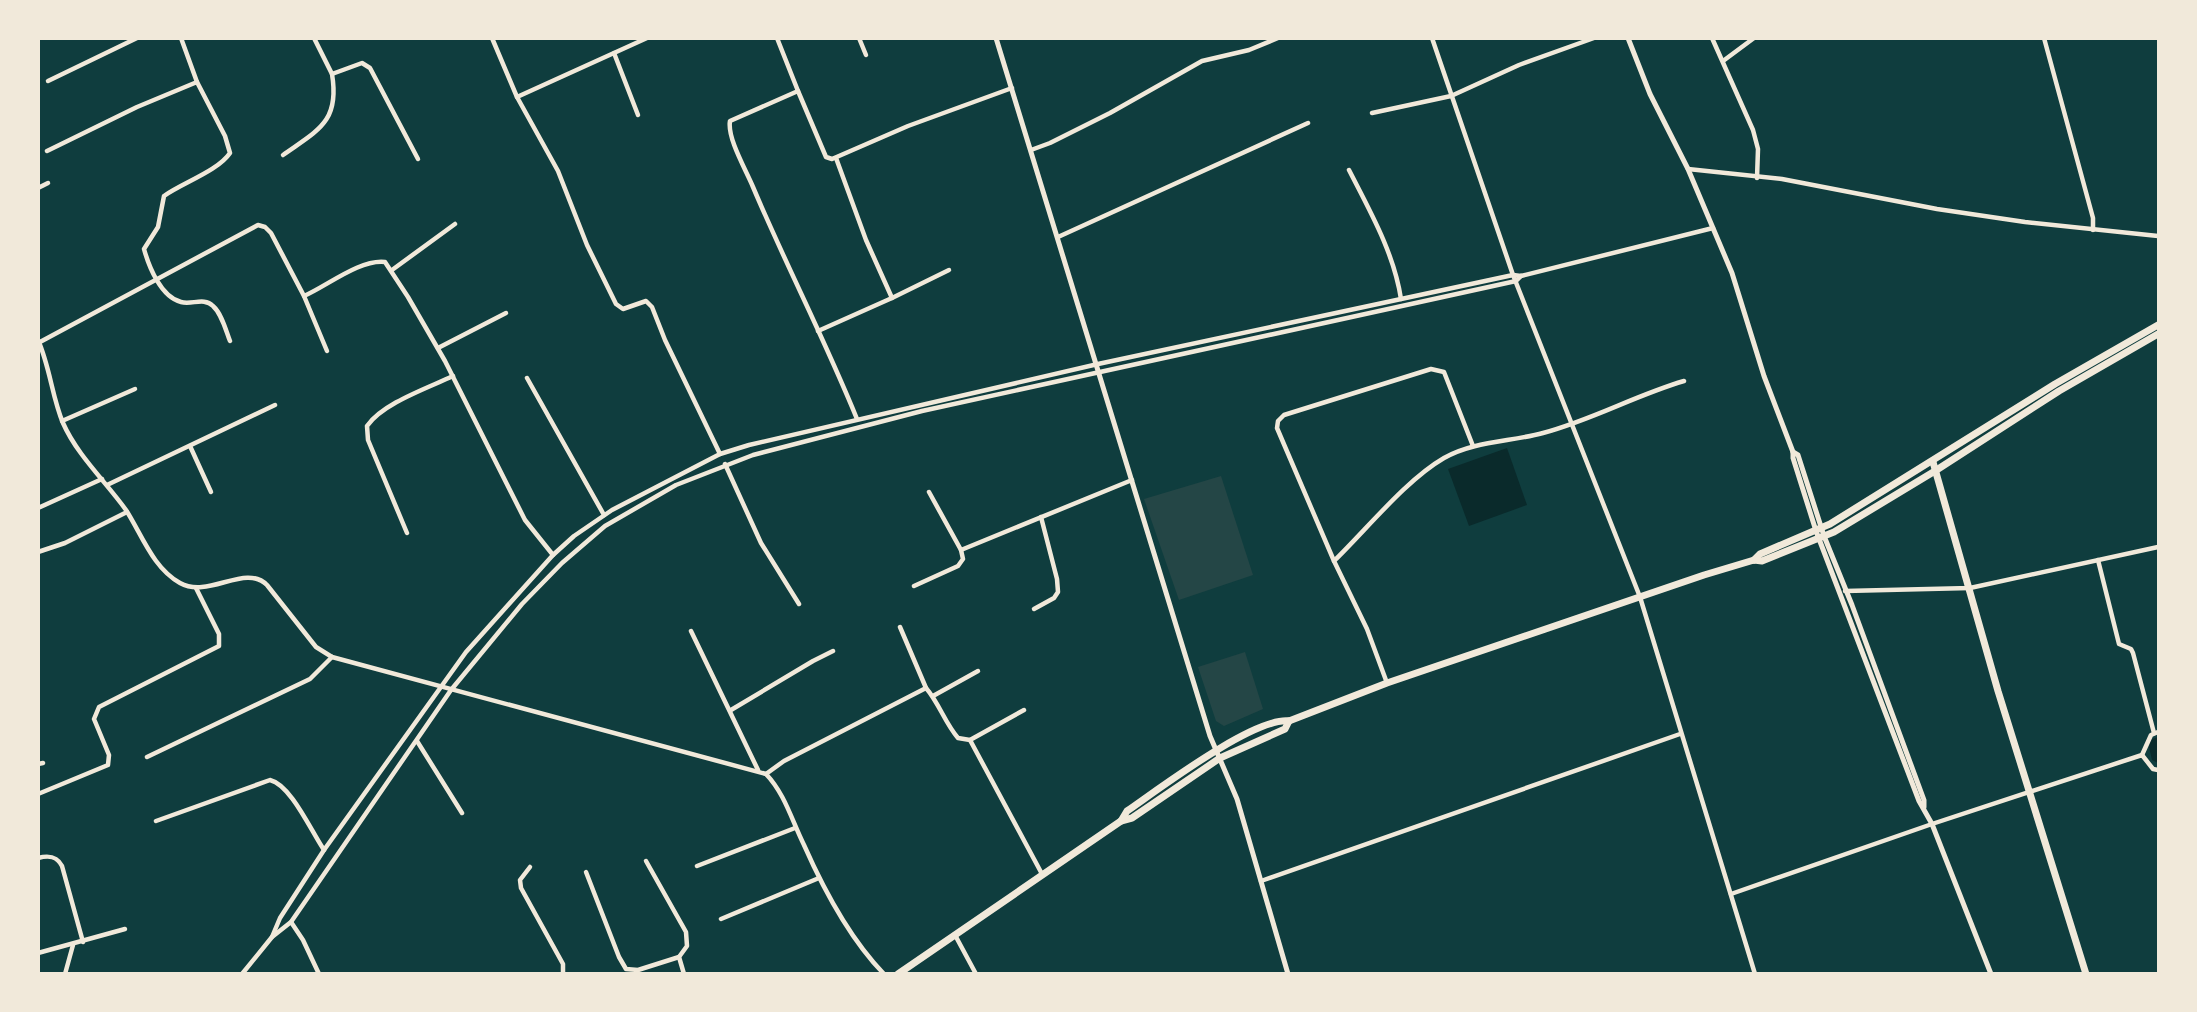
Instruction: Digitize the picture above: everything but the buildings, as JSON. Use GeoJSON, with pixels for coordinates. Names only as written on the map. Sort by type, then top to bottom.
{"type":"FeatureCollection","features":[{"type":"Feature","properties":{"kind":"main road"},"geometry":{"type":"LineString","coordinates":[[1820,534],[2055,384],[2158,325]]}},
{"type":"Feature","properties":{"kind":"main road"},"geometry":{"type":"LineString","coordinates":[[898,974],[1121,821],[1132,818],[1218,754],[1285,729],[1289,721],[1387,683],[1640,597],[1754,560],[1762,561],[1820,534],[1935,471],[2059,391],[2158,334]]}},
{"type":"Feature","properties":{"kind":"main road"},"geometry":{"type":"LineString","coordinates":[[1933,462],[1998,691],[2086,974]]}},
{"type":"Feature","properties":{"kind":"street"},"geometry":{"type":"LineString","coordinates":[[48,81],[137,38]]}},
{"type":"Feature","properties":{"kind":"street"},"geometry":{"type":"LineString","coordinates":[[181,38],[197,82],[225,136],[230,153],[228,157],[161,200],[160,223],[144,249],[167,294],[179,302],[200,301],[211,304],[230,341]]}},
{"type":"Feature","properties":{"kind":"street"},"geometry":{"type":"LineString","coordinates":[[283,155],[319,129],[331,114],[335,92],[332,74],[314,38]]}},
{"type":"Feature","properties":{"kind":"street"},"geometry":{"type":"LineString","coordinates":[[492,38],[517,97],[558,171],[573,214],[616,304],[623,309],[646,301],[652,307],[720,454]]}},
{"type":"Feature","properties":{"kind":"street"},"geometry":{"type":"LineString","coordinates":[[517,97],[647,38]]}},
{"type":"Feature","properties":{"kind":"street"},"geometry":{"type":"LineString","coordinates":[[777,38],[826,157],[830,159],[908,126],[1012,88]]}},
{"type":"Feature","properties":{"kind":"street"},"geometry":{"type":"LineString","coordinates":[[859,38],[866,55]]}},
{"type":"Feature","properties":{"kind":"street"},"geometry":{"type":"LineString","coordinates":[[996,38],[1218,754],[1237,799],[1287,974]]}},
{"type":"Feature","properties":{"kind":"street"},"geometry":{"type":"LineString","coordinates":[[1031,150],[1110,113],[1202,61],[1249,50],[1278,38]]}},
{"type":"Feature","properties":{"kind":"street"},"geometry":{"type":"LineString","coordinates":[[1432,38],[1513,275],[1640,597],[1755,974]]}},
{"type":"Feature","properties":{"kind":"street"},"geometry":{"type":"LineString","coordinates":[[1372,113],[1451,96],[1519,65],[1594,38]]}},
{"type":"Feature","properties":{"kind":"street"},"geometry":{"type":"LineString","coordinates":[[1628,38],[1650,94],[1688,169],[1741,296],[1764,376],[1820,534],[1919,802],[1932,824],[1991,974]]}},
{"type":"Feature","properties":{"kind":"street"},"geometry":{"type":"LineString","coordinates":[[1712,38],[1748,116],[1759,149],[1757,178]]}},
{"type":"Feature","properties":{"kind":"street"},"geometry":{"type":"LineString","coordinates":[[1723,61],[1754,38]]}},
{"type":"Feature","properties":{"kind":"street"},"geometry":{"type":"LineString","coordinates":[[2045,38],[2093,218],[2093,230]]}},
{"type":"Feature","properties":{"kind":"street"},"geometry":{"type":"LineString","coordinates":[[614,53],[638,114]]}},
{"type":"Feature","properties":{"kind":"street"},"geometry":{"type":"LineString","coordinates":[[332,74],[362,63],[370,68],[418,159]]}},
{"type":"Feature","properties":{"kind":"street"},"geometry":{"type":"LineString","coordinates":[[47,150],[197,82]]}},
{"type":"Feature","properties":{"kind":"street"},"geometry":{"type":"LineString","coordinates":[[798,90],[734,118],[730,121],[729,128],[771,228],[836,366],[857,419]]}},
{"type":"Feature","properties":{"kind":"street"},"geometry":{"type":"LineString","coordinates":[[1058,237],[1308,123]]}},
{"type":"Feature","properties":{"kind":"street"},"geometry":{"type":"LineString","coordinates":[[836,158],[866,240],[892,298]]}},
{"type":"Feature","properties":{"kind":"street"},"geometry":{"type":"LineString","coordinates":[[1688,169],[1782,179],[1937,209],[2158,236]]}},
{"type":"Feature","properties":{"kind":"street"},"geometry":{"type":"LineString","coordinates":[[1349,170],[1379,230],[1398,281],[1401,299]]}},
{"type":"Feature","properties":{"kind":"street"},"geometry":{"type":"LineString","coordinates":[[38,188],[48,183]]}},
{"type":"Feature","properties":{"kind":"street"},"geometry":{"type":"LineString","coordinates":[[392,270],[455,224]]}},
{"type":"Feature","properties":{"kind":"street"},"geometry":{"type":"LineString","coordinates":[[327,351],[304,296],[271,233],[258,225],[39,341],[62,421],[71,438],[127,512],[165,572],[181,583],[196,587],[244,577],[258,578],[267,585],[316,648],[332,657],[766,774],[784,798],[819,878],[884,974]]}},
{"type":"Feature","properties":{"kind":"street"},"geometry":{"type":"LineString","coordinates":[[242,974],[272,937],[291,922],[451,690],[536,588],[605,526],[676,485],[725,464],[1099,367],[1401,299],[1513,275],[1521,276],[1713,228]]}},
{"type":"Feature","properties":{"kind":"street"},"geometry":{"type":"LineString","coordinates":[[304,296],[376,261],[385,262],[453,376],[525,520],[553,555]]}},
{"type":"Feature","properties":{"kind":"street"},"geometry":{"type":"LineString","coordinates":[[818,331],[949,270]]}},
{"type":"Feature","properties":{"kind":"street"},"geometry":{"type":"LineString","coordinates":[[272,937],[280,918],[324,850],[440,687],[499,614],[553,555],[604,515],[720,454],[857,419],[1516,281],[1521,276]]}},
{"type":"Feature","properties":{"kind":"street"},"geometry":{"type":"LineString","coordinates":[[438,349],[506,313]]}},
{"type":"Feature","properties":{"kind":"street"},"geometry":{"type":"LineString","coordinates":[[1387,683],[1367,629],[1334,561],[1277,428],[1278,421],[1284,415],[1437,369],[1444,372],[1473,446]]}},
{"type":"Feature","properties":{"kind":"street"},"geometry":{"type":"LineString","coordinates":[[407,533],[369,440],[367,426],[373,418],[401,400],[453,376]]}},
{"type":"Feature","properties":{"kind":"street"},"geometry":{"type":"LineString","coordinates":[[527,378],[604,515]]}},
{"type":"Feature","properties":{"kind":"street"},"geometry":{"type":"LineString","coordinates":[[1334,561],[1403,492],[1433,466],[1453,454],[1473,446],[1542,434],[1684,381]]}},
{"type":"Feature","properties":{"kind":"street"},"geometry":{"type":"LineString","coordinates":[[62,421],[135,389]]}},
{"type":"Feature","properties":{"kind":"street"},"geometry":{"type":"LineString","coordinates":[[107,485],[275,405]]}},
{"type":"Feature","properties":{"kind":"street"},"geometry":{"type":"LineString","coordinates":[[190,446],[211,492]]}},
{"type":"Feature","properties":{"kind":"street"},"geometry":{"type":"LineString","coordinates":[[725,464],[761,543],[799,604]]}},
{"type":"Feature","properties":{"kind":"street"},"geometry":{"type":"LineString","coordinates":[[38,508],[102,478]]}},
{"type":"Feature","properties":{"kind":"street"},"geometry":{"type":"LineString","coordinates":[[961,550],[1132,480]]}},
{"type":"Feature","properties":{"kind":"street"},"geometry":{"type":"LineString","coordinates":[[914,586],[962,563],[961,550],[929,492]]}},
{"type":"Feature","properties":{"kind":"street"},"geometry":{"type":"LineString","coordinates":[[38,552],[65,543],[127,512]]}},
{"type":"Feature","properties":{"kind":"street"},"geometry":{"type":"LineString","coordinates":[[1034,609],[1054,598],[1058,592],[1041,517]]}},
{"type":"Feature","properties":{"kind":"street"},"geometry":{"type":"LineString","coordinates":[[1842,591],[1970,588],[2158,547]]}},
{"type":"Feature","properties":{"kind":"street"},"geometry":{"type":"LineString","coordinates":[[2098,560],[2119,644],[2131,649],[2133,653],[2156,733],[2148,739],[2143,755]]}},
{"type":"Feature","properties":{"kind":"street"},"geometry":{"type":"LineString","coordinates":[[38,794],[108,765],[109,755],[94,719],[99,707],[219,646],[219,635],[196,587]]}},
{"type":"Feature","properties":{"kind":"street"},"geometry":{"type":"LineString","coordinates":[[900,627],[926,688],[958,738],[970,740],[1024,710]]}},
{"type":"Feature","properties":{"kind":"street"},"geometry":{"type":"LineString","coordinates":[[691,631],[758,771]]}},
{"type":"Feature","properties":{"kind":"street"},"geometry":{"type":"LineString","coordinates":[[731,710],[833,651]]}},
{"type":"Feature","properties":{"kind":"street"},"geometry":{"type":"LineString","coordinates":[[147,757],[310,680],[332,657]]}},
{"type":"Feature","properties":{"kind":"street"},"geometry":{"type":"LineString","coordinates":[[933,696],[978,671]]}},
{"type":"Feature","properties":{"kind":"street"},"geometry":{"type":"LineString","coordinates":[[766,774],[784,761],[926,688]]}},
{"type":"Feature","properties":{"kind":"street"},"geometry":{"type":"LineString","coordinates":[[1261,881],[1680,734]]}},
{"type":"Feature","properties":{"kind":"street"},"geometry":{"type":"LineString","coordinates":[[970,740],[1042,874]]}},
{"type":"Feature","properties":{"kind":"street"},"geometry":{"type":"LineString","coordinates":[[417,741],[462,813]]}},
{"type":"Feature","properties":{"kind":"street"},"geometry":{"type":"LineString","coordinates":[[1731,894],[2143,755]]}},
{"type":"Feature","properties":{"kind":"street"},"geometry":{"type":"LineString","coordinates":[[2143,755],[2153,769],[2158,770]]}},
{"type":"Feature","properties":{"kind":"street"},"geometry":{"type":"LineString","coordinates":[[156,821],[270,780],[287,790],[324,850]]}},
{"type":"Feature","properties":{"kind":"street"},"geometry":{"type":"LineString","coordinates":[[697,866],[795,828]]}},
{"type":"Feature","properties":{"kind":"street"},"geometry":{"type":"LineString","coordinates":[[38,858],[52,857],[62,866],[83,942]]}},
{"type":"Feature","properties":{"kind":"street"},"geometry":{"type":"LineString","coordinates":[[586,872],[618,957],[626,969],[638,970],[679,957],[687,946],[686,932],[646,861]]}},
{"type":"Feature","properties":{"kind":"street"},"geometry":{"type":"LineString","coordinates":[[530,867],[520,880],[521,888],[563,964],[564,974]]}},
{"type":"Feature","properties":{"kind":"street"},"geometry":{"type":"LineString","coordinates":[[721,919],[819,878]]}},
{"type":"Feature","properties":{"kind":"street"},"geometry":{"type":"LineString","coordinates":[[291,922],[319,974]]}},
{"type":"Feature","properties":{"kind":"street"},"geometry":{"type":"LineString","coordinates":[[38,953],[125,929]]}},
{"type":"Feature","properties":{"kind":"street"},"geometry":{"type":"LineString","coordinates":[[955,934],[976,974]]}},
{"type":"Feature","properties":{"kind":"street"},"geometry":{"type":"LineString","coordinates":[[65,974],[73,945]]}},
{"type":"Feature","properties":{"kind":"street"},"geometry":{"type":"LineString","coordinates":[[679,957],[684,974]]}},
{"type":"Feature","properties":{"kind":"shaded area"},"geometry":{"type":"Polygon","coordinates":[[[1507,448],[1527,505],[1469,526],[1448,469],[1507,448]]]}},
{"type":"Feature","properties":{"kind":"shaded area"},"geometry":{"type":"Polygon","coordinates":[[[1221,476],[1253,575],[1179,600],[1144,499],[1221,476]]]}},
{"type":"Feature","properties":{"kind":"shaded area"},"geometry":{"type":"Polygon","coordinates":[[[1245,652],[1263,709],[1224,726],[1216,721],[1198,667],[1245,652]]]}},
{"type":"Feature","properties":{"kind":"shaded area"},"geometry":{"type":"Polygon","coordinates":[[[2158,737],[2158,763],[2152,760],[2149,747],[2150,740],[2158,737]]]}}]}
